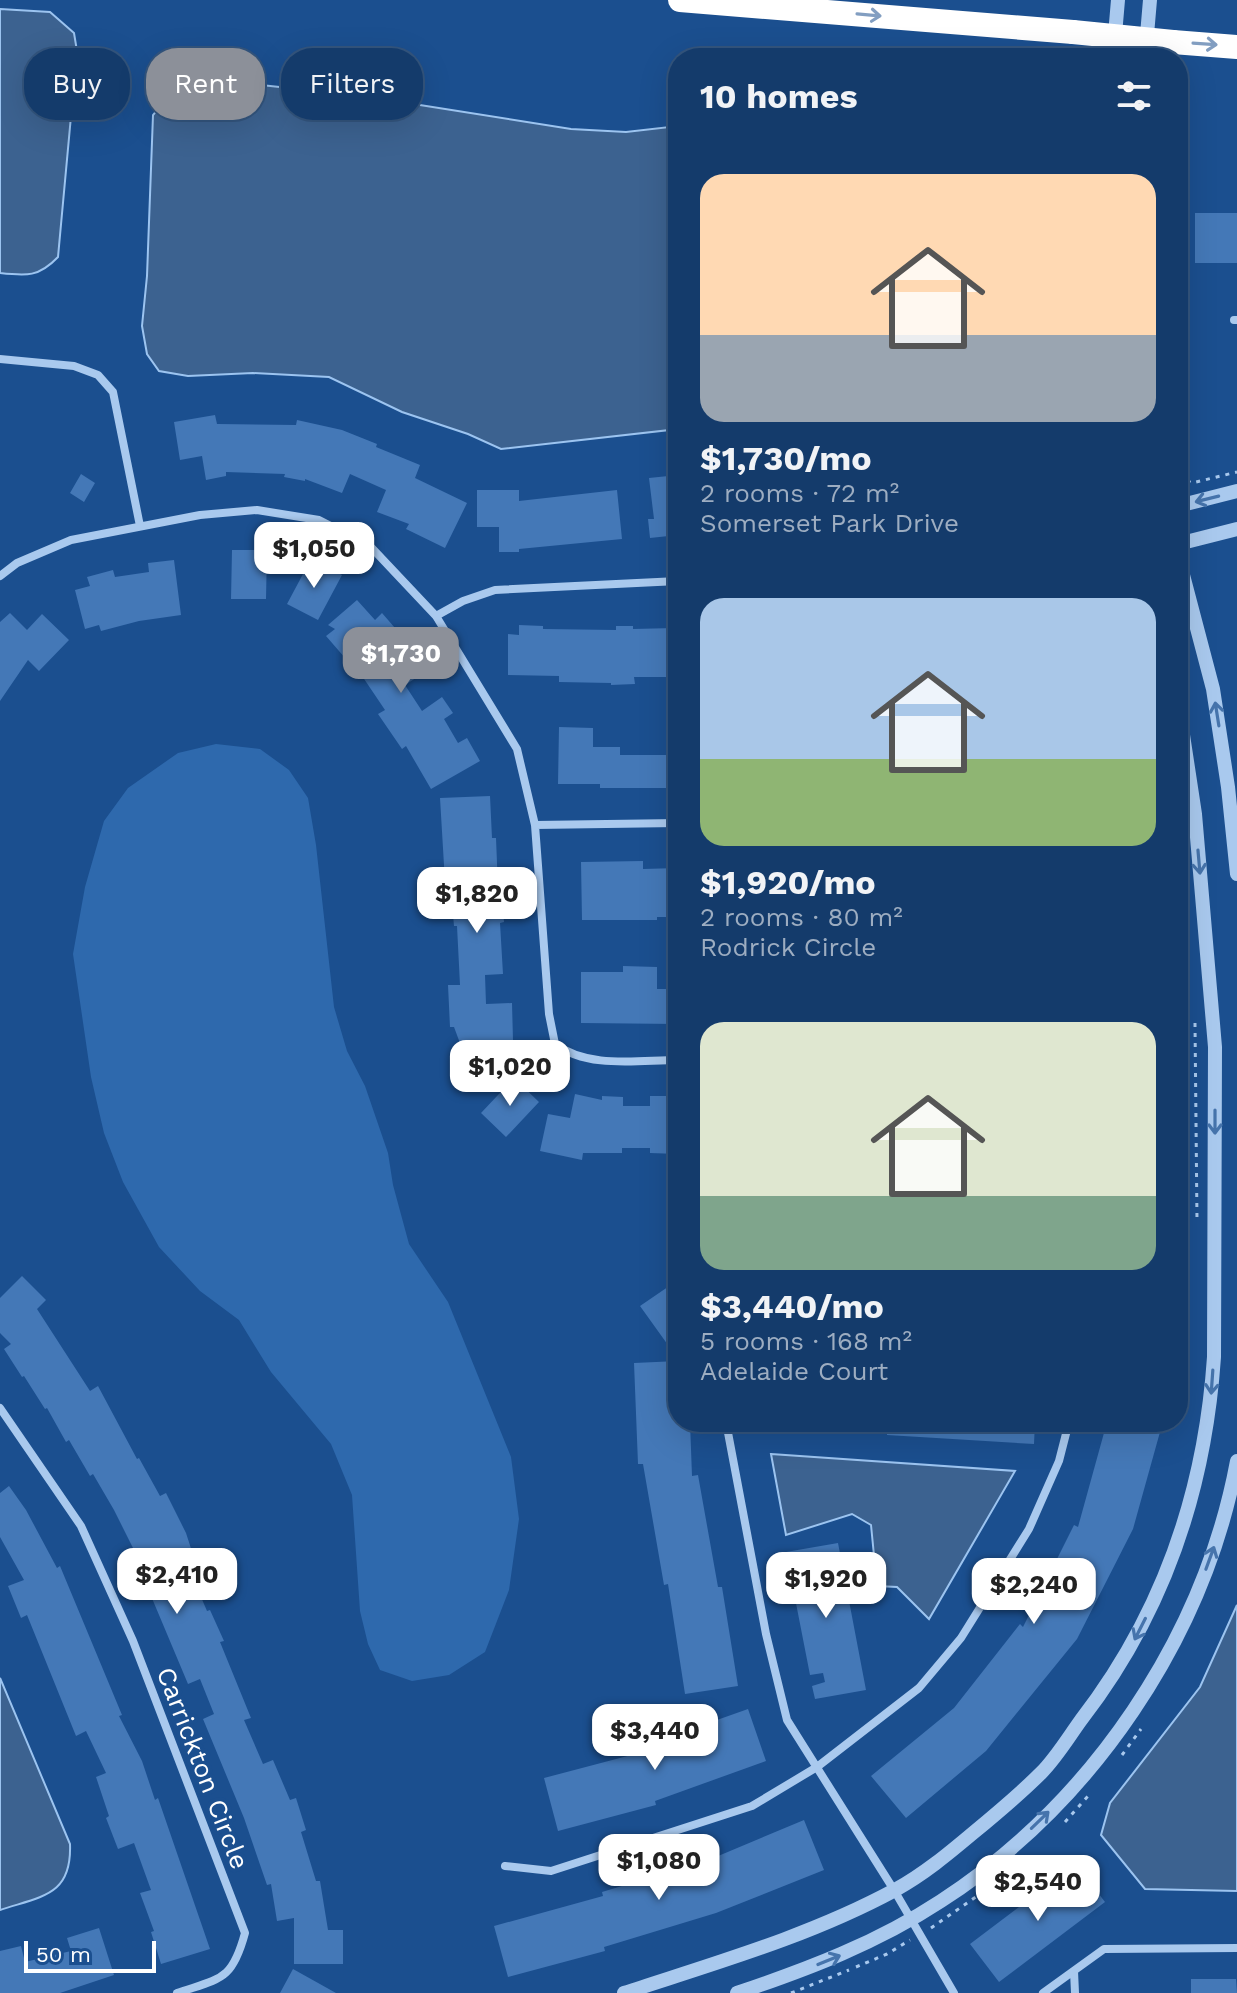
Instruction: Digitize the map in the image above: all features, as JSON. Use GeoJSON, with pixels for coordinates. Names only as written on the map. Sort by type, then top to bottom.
{"type":"FeatureCollection","features":[{"type":"Feature","properties":{"kind":"highway"},"geometry":{"type":"LineString","coordinates":[[680,0],[1237,47]]}},
{"type":"Feature","properties":{"kind":"street"},"geometry":{"type":"LineString","coordinates":[[1114,48],[1118,0]]}},
{"type":"Feature","properties":{"kind":"street"},"geometry":{"type":"LineString","coordinates":[[1146,48],[1150,0]]}},
{"type":"Feature","properties":{"kind":"street"},"geometry":{"type":"LineString","coordinates":[[0,359],[74,366],[98,375],[113,392],[140,526]]}},
{"type":"Feature","properties":{"kind":"street"},"geometry":{"type":"LineString","coordinates":[[1188,503],[1237,491]]}},
{"type":"Feature","properties":{"kind":"street"},"geometry":{"type":"LineString","coordinates":[[0,576],[17,563],[71,540],[200,515],[257,510],[319,520],[370,546],[436,616],[517,749],[535,825],[549,1014],[555,1044],[567,1053],[593,1060],[668,1060]]}},
{"type":"Feature","properties":{"kind":"street"},"geometry":{"type":"LineString","coordinates":[[1188,541],[1237,529]]}},
{"type":"Feature","properties":{"kind":"street"},"geometry":{"type":"LineString","coordinates":[[436,616],[463,601],[495,590],[668,581]]}},
{"type":"Feature","properties":{"kind":"street"},"geometry":{"type":"LineString","coordinates":[[1188,594],[1213,689],[1237,874]]}},
{"type":"Feature","properties":{"kind":"street"},"geometry":{"type":"LineString","coordinates":[[624,1993],[793,1936],[894,1890],[925,1872],[1043,1771],[1125,1659],[1161,1589],[1179,1541],[1201,1463],[1214,1357],[1215,1047],[1195,814],[1188,768]]}},
{"type":"Feature","properties":{"kind":"street"},"geometry":{"type":"LineString","coordinates":[[535,825],[668,823]]}},
{"type":"Feature","properties":{"kind":"street","name":"Carrickton Circle"},"geometry":{"type":"LineString","coordinates":[[0,1408],[81,1526],[133,1641],[245,1933],[237,1961],[221,1978],[177,1993]]}},
{"type":"Feature","properties":{"kind":"street"},"geometry":{"type":"LineString","coordinates":[[727,1432],[766,1634],[787,1720],[912,1919],[954,1993]]}},
{"type":"Feature","properties":{"kind":"street"},"geometry":{"type":"LineString","coordinates":[[505,1866],[551,1871],[752,1806],[817,1767],[919,1688],[961,1638],[1029,1529],[1059,1461],[1066,1432]]}},
{"type":"Feature","properties":{"kind":"street"},"geometry":{"type":"LineString","coordinates":[[737,1993],[830,1960],[943,1900],[1017,1843],[1080,1781],[1153,1682],[1190,1610],[1211,1555],[1237,1461]]}},
{"type":"Feature","properties":{"kind":"street"},"geometry":{"type":"LineString","coordinates":[[1043,1993],[1104,1949],[1237,1948]]}},
{"type":"Feature","properties":{"kind":"street"},"geometry":{"type":"LineString","coordinates":[[1074,1971],[1075,1993]]}},
{"type":"Feature","properties":{"kind":"path"},"geometry":{"type":"LineString","coordinates":[[1188,481],[1192,483],[1237,472]]}},
{"type":"Feature","properties":{"kind":"path"},"geometry":{"type":"LineString","coordinates":[[1195,1018],[1197,1221]]}},
{"type":"Feature","properties":{"kind":"shaded area"},"geometry":{"type":"Polygon","coordinates":[[[0,9],[50,12],[74,33],[76,48],[24,48],[24,120],[71,120],[58,257],[38,272],[25,275],[0,273],[0,9]]]}},
{"type":"Feature","properties":{"kind":"shaded area"},"geometry":{"type":"Polygon","coordinates":[[[265,85],[281,87],[281,120],[423,120],[423,106],[571,129],[626,132],[668,127],[668,430],[501,449],[468,434],[402,412],[329,377],[253,373],[188,376],[159,371],[147,354],[142,326],[153,120],[265,120],[265,85]]]}},
{"type":"Feature","properties":{"kind":"shaded area"},"geometry":{"type":"Polygon","coordinates":[[[216,744],[260,749],[289,770],[308,798],[334,1007],[347,1051],[365,1086],[388,1153],[409,1244],[448,1302],[511,1457],[519,1519],[509,1590],[485,1652],[449,1675],[412,1681],[380,1670],[368,1644],[360,1611],[352,1495],[331,1444],[271,1372],[239,1320],[200,1291],[159,1247],[123,1182],[104,1133],[91,1077],[73,954],[85,887],[104,821],[128,788],[178,753],[216,744]]]}},
{"type":"Feature","properties":{"kind":"shaded area"},"geometry":{"type":"Polygon","coordinates":[[[771,1454],[1015,1471],[929,1619],[897,1587],[877,1586],[871,1525],[852,1514],[786,1535],[771,1454]]]}},
{"type":"Feature","properties":{"kind":"shaded area"},"geometry":{"type":"Polygon","coordinates":[[[1237,1605],[1237,1891],[1145,1889],[1101,1835],[1110,1803],[1200,1687],[1237,1605]]]}},
{"type":"Feature","properties":{"kind":"shaded area"},"geometry":{"type":"Polygon","coordinates":[[[0,1678],[70,1844],[66,1874],[60,1884],[41,1897],[0,1910],[0,1678]]]}},
{"type":"Feature","properties":{"kind":"building"},"geometry":{"type":"Polygon","coordinates":[[[1195,213],[1237,213],[1237,263],[1195,263],[1195,213]]]}},
{"type":"Feature","properties":{"kind":"building"},"geometry":{"type":"Polygon","coordinates":[[[215,415],[217,424],[296,425],[297,420],[342,430],[420,465],[415,478],[467,503],[445,548],[406,529],[409,524],[377,512],[386,490],[350,474],[342,493],[305,479],[284,477],[285,474],[226,472],[226,476],[206,480],[202,456],[180,460],[174,422],[215,415]]]}},
{"type":"Feature","properties":{"kind":"building"},"geometry":{"type":"Polygon","coordinates":[[[81,474],[95,483],[84,502],[70,493],[81,474]]]}},
{"type":"Feature","properties":{"kind":"building"},"geometry":{"type":"Polygon","coordinates":[[[668,476],[668,536],[650,538],[648,519],[654,519],[649,478],[668,476]]]}},
{"type":"Feature","properties":{"kind":"building"},"geometry":{"type":"Polygon","coordinates":[[[477,490],[519,490],[519,501],[617,490],[622,539],[499,552],[499,527],[477,527],[477,490]]]}},
{"type":"Feature","properties":{"kind":"building"},"geometry":{"type":"Polygon","coordinates":[[[232,550],[267,550],[266,599],[231,599],[232,550]]]}},
{"type":"Feature","properties":{"kind":"building"},"geometry":{"type":"Polygon","coordinates":[[[311,559],[342,575],[318,620],[287,604],[311,559]]]}},
{"type":"Feature","properties":{"kind":"building"},"geometry":{"type":"Polygon","coordinates":[[[174,560],[181,615],[101,631],[99,625],[85,629],[75,590],[90,586],[87,577],[113,570],[115,577],[149,572],[148,563],[174,560]]]}},
{"type":"Feature","properties":{"kind":"building"},"geometry":{"type":"Polygon","coordinates":[[[357,600],[375,620],[382,613],[395,628],[388,634],[406,662],[415,656],[425,672],[405,685],[422,711],[442,697],[453,713],[444,719],[458,743],[467,738],[480,761],[431,789],[406,746],[402,749],[378,714],[385,710],[354,664],[352,666],[326,636],[335,629],[328,625],[357,600]]]}},
{"type":"Feature","properties":{"kind":"building"},"geometry":{"type":"Polygon","coordinates":[[[10,613],[27,630],[42,614],[69,640],[39,671],[28,660],[0,701],[0,622],[10,613]]]}},
{"type":"Feature","properties":{"kind":"building"},"geometry":{"type":"Polygon","coordinates":[[[519,625],[543,626],[543,629],[616,630],[616,626],[668,628],[668,677],[634,677],[635,684],[611,685],[559,682],[559,676],[508,675],[508,634],[519,635],[519,625]]]}},
{"type":"Feature","properties":{"kind":"building"},"geometry":{"type":"Polygon","coordinates":[[[559,727],[593,728],[593,747],[620,747],[620,755],[668,755],[668,788],[600,788],[600,784],[558,784],[559,727]]]}},
{"type":"Feature","properties":{"kind":"building"},"geometry":{"type":"Polygon","coordinates":[[[490,796],[492,838],[496,838],[498,888],[501,888],[504,922],[500,923],[503,974],[485,975],[486,1004],[512,1003],[513,1040],[522,1063],[474,1081],[454,1027],[450,1027],[448,985],[460,985],[457,926],[454,926],[450,881],[445,882],[440,798],[490,796]]]}},
{"type":"Feature","properties":{"kind":"building"},"geometry":{"type":"Polygon","coordinates":[[[643,861],[643,869],[668,868],[668,917],[657,917],[657,920],[582,920],[581,862],[643,861]]]}},
{"type":"Feature","properties":{"kind":"building"},"geometry":{"type":"Polygon","coordinates":[[[623,966],[657,967],[657,989],[668,989],[668,1024],[581,1023],[581,972],[623,972],[623,966]]]}},
{"type":"Feature","properties":{"kind":"building"},"geometry":{"type":"Polygon","coordinates":[[[514,1078],[539,1102],[506,1137],[481,1113],[514,1078]]]}},
{"type":"Feature","properties":{"kind":"building"},"geometry":{"type":"Polygon","coordinates":[[[575,1094],[602,1100],[602,1096],[623,1097],[623,1106],[650,1106],[650,1096],[668,1096],[668,1154],[650,1153],[650,1148],[622,1148],[622,1153],[583,1153],[582,1160],[540,1151],[548,1114],[570,1118],[575,1094]]]}},
{"type":"Feature","properties":{"kind":"building"},"geometry":{"type":"Polygon","coordinates":[[[22,1276],[46,1300],[37,1309],[90,1391],[98,1386],[137,1459],[160,1496],[166,1493],[186,1533],[197,1567],[189,1569],[224,1641],[220,1642],[251,1718],[244,1720],[263,1764],[273,1760],[290,1800],[296,1798],[306,1830],[301,1832],[316,1881],[320,1881],[328,1930],[343,1930],[343,1964],[294,1964],[294,1918],[277,1921],[271,1884],[267,1885],[244,1818],[203,1719],[214,1714],[200,1679],[188,1684],[134,1550],[114,1510],[93,1474],[90,1476],[69,1440],[66,1442],[47,1408],[4,1349],[11,1344],[0,1333],[0,1298],[22,1276]]]}},
{"type":"Feature","properties":{"kind":"building"},"geometry":{"type":"Polygon","coordinates":[[[668,1287],[668,1345],[640,1306],[668,1287]]]}},
{"type":"Feature","properties":{"kind":"building"},"geometry":{"type":"Polygon","coordinates":[[[668,1361],[668,1432],[690,1432],[692,1476],[698,1475],[718,1587],[722,1587],[738,1686],[685,1694],[668,1584],[664,1585],[643,1464],[638,1464],[634,1363],[668,1361]]]}},
{"type":"Feature","properties":{"kind":"building"},"geometry":{"type":"Polygon","coordinates":[[[887,1432],[1035,1432],[1034,1444],[887,1435],[887,1432]]]}},
{"type":"Feature","properties":{"kind":"building"},"geometry":{"type":"Polygon","coordinates":[[[1104,1432],[1160,1432],[1133,1529],[1077,1639],[986,1751],[906,1818],[871,1776],[954,1708],[1020,1624],[1023,1627],[1074,1525],[1078,1527],[1104,1432]]]}},
{"type":"Feature","properties":{"kind":"building"},"geometry":{"type":"Polygon","coordinates":[[[9,1486],[26,1510],[57,1568],[60,1566],[122,1715],[119,1716],[142,1761],[155,1800],[158,1798],[210,1949],[161,1964],[151,1932],[154,1931],[140,1893],[151,1890],[134,1843],[118,1849],[106,1818],[109,1816],[96,1777],[106,1773],[86,1731],[76,1736],[27,1615],[21,1618],[8,1586],[24,1580],[0,1537],[0,1493],[9,1486]]]}},
{"type":"Feature","properties":{"kind":"building"},"geometry":{"type":"Polygon","coordinates":[[[838,1543],[866,1690],[815,1699],[812,1686],[825,1682],[823,1673],[810,1675],[786,1552],[838,1543]]]}},
{"type":"Feature","properties":{"kind":"building"},"geometry":{"type":"Polygon","coordinates":[[[748,1709],[766,1761],[655,1801],[656,1805],[558,1831],[544,1778],[654,1749],[652,1743],[748,1709]]]}},
{"type":"Feature","properties":{"kind":"building"},"geometry":{"type":"Polygon","coordinates":[[[804,1820],[824,1870],[716,1913],[604,1947],[605,1951],[508,1977],[494,1926],[603,1896],[602,1892],[711,1859],[804,1820]]]}},
{"type":"Feature","properties":{"kind":"building"},"geometry":{"type":"Polygon","coordinates":[[[1076,1864],[1105,1902],[999,1982],[970,1944],[1076,1864]]]}},
{"type":"Feature","properties":{"kind":"building"},"geometry":{"type":"Polygon","coordinates":[[[99,1928],[114,1975],[60,1993],[0,1993],[0,1951],[21,1946],[25,1962],[71,1951],[67,1938],[99,1928]]]}},
{"type":"Feature","properties":{"kind":"building"},"geometry":{"type":"Polygon","coordinates":[[[293,1969],[336,1993],[280,1993],[293,1969]]]}},
{"type":"Feature","properties":{"kind":"building"},"geometry":{"type":"Polygon","coordinates":[[[1191,1979],[1236,1979],[1237,1993],[1191,1993],[1191,1979]]]}}]}
